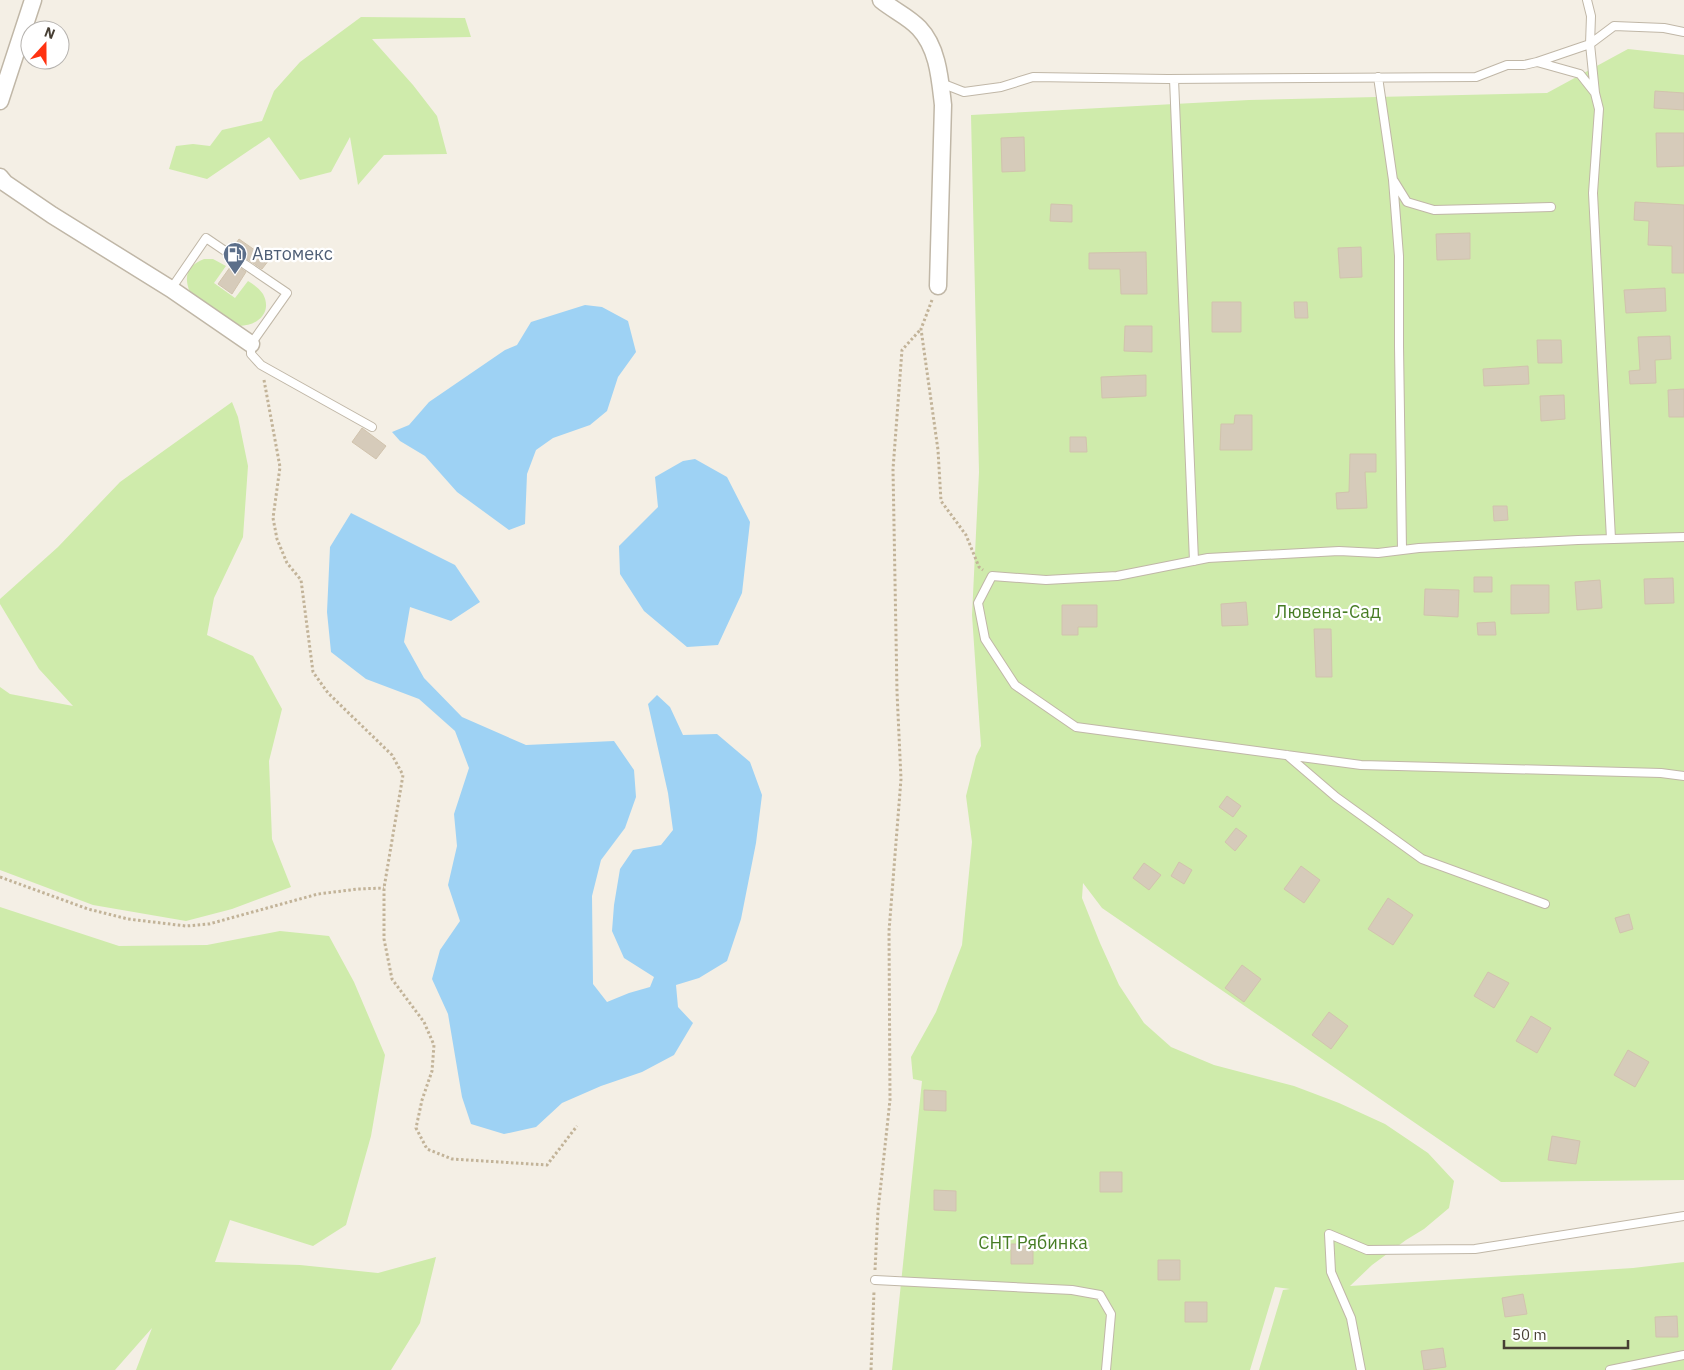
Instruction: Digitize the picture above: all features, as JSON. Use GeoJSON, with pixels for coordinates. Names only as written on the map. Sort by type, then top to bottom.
{"type":"FeatureCollection","features":[{"type":"Feature","properties":{"kind":"street"},"geometry":{"type":"LineString","coordinates":[[0,101],[33,0]]}},
{"type":"Feature","properties":{"kind":"street"},"geometry":{"type":"LineString","coordinates":[[881,0],[919,27],[934,51],[941,83],[943,105],[938,286]]}},
{"type":"Feature","properties":{"kind":"street"},"geometry":{"type":"LineString","coordinates":[[0,177],[5,183],[52,215],[171,289],[252,344]]}},
{"type":"Feature","properties":{"kind":"lane"},"geometry":{"type":"LineString","coordinates":[[1587,0],[1591,16],[1590,44],[1595,93],[1599,109],[1593,193],[1612,539]]}},
{"type":"Feature","properties":{"kind":"lane"},"geometry":{"type":"LineString","coordinates":[[941,83],[964,92],[1000,87],[1033,77],[1174,79],[1476,77],[1507,64],[1524,65],[1590,44],[1614,26],[1664,28],[1684,32]]}},
{"type":"Feature","properties":{"kind":"lane"},"geometry":{"type":"LineString","coordinates":[[1536,62],[1580,74],[1595,93]]}},
{"type":"Feature","properties":{"kind":"lane"},"geometry":{"type":"LineString","coordinates":[[1378,77],[1393,180],[1399,256],[1402,550]]}},
{"type":"Feature","properties":{"kind":"lane"},"geometry":{"type":"LineString","coordinates":[[1174,79],[1194,561]]}},
{"type":"Feature","properties":{"kind":"lane"},"geometry":{"type":"LineString","coordinates":[[1393,180],[1407,202],[1434,210],[1551,207]]}},
{"type":"Feature","properties":{"kind":"lane"},"geometry":{"type":"LineString","coordinates":[[171,289],[206,238],[279,287],[287,293],[252,344],[250,354],[261,365],[372,427]]}},
{"type":"Feature","properties":{"kind":"lane"},"geometry":{"type":"LineString","coordinates":[[1684,537],[1419,548],[1378,553],[1339,551],[1208,558],[1117,576],[1046,580],[992,576],[978,603],[985,639],[1015,685],[1076,727],[1361,765],[1661,773],[1684,776]]}},
{"type":"Feature","properties":{"kind":"lane"},"geometry":{"type":"LineString","coordinates":[[1287,755],[1336,797],[1422,859],[1545,904]]}},
{"type":"Feature","properties":{"kind":"lane"},"geometry":{"type":"LineString","coordinates":[[1361,1370],[1351,1318],[1331,1272],[1329,1234],[1367,1250],[1476,1249],[1684,1216]]}},
{"type":"Feature","properties":{"kind":"lane"},"geometry":{"type":"LineString","coordinates":[[875,1280],[1072,1290],[1100,1295],[1110,1314],[1106,1370]]}},
{"type":"Feature","properties":{"kind":"lane"},"geometry":{"type":"LineString","coordinates":[[1610,1370],[1684,1356]]}},
{"type":"Feature","properties":{"kind":"path"},"geometry":{"type":"LineString","coordinates":[[870,1370],[878,1211],[890,1100],[889,931],[901,779],[896,692],[892,469],[902,350],[920,329],[938,286]]}},
{"type":"Feature","properties":{"kind":"path"},"geometry":{"type":"LineString","coordinates":[[920,329],[938,450],[941,501],[966,535],[979,567],[992,576]]}},
{"type":"Feature","properties":{"kind":"path"},"geometry":{"type":"LineString","coordinates":[[261,365],[280,467],[273,518],[287,563],[301,580],[313,672],[328,693],[392,755],[403,775],[384,888],[384,939],[392,979],[424,1022],[434,1045],[432,1070],[422,1100],[416,1128],[427,1149],[452,1159],[547,1165],[577,1126]]}},
{"type":"Feature","properties":{"kind":"path"},"geometry":{"type":"LineString","coordinates":[[0,877],[88,909],[128,919],[186,926],[208,924],[318,894],[384,888]]}},
{"type":"Feature","properties":{"kind":"green space"},"geometry":{"type":"Polygon","coordinates":[[[361,17],[465,18],[471,37],[372,39],[413,85],[437,116],[447,154],[384,155],[358,185],[350,137],[331,172],[300,180],[269,137],[207,179],[169,169],[176,146],[193,144],[210,146],[222,130],[262,121],[274,91],[300,62],[361,17]]]}},
{"type":"Feature","properties":{"kind":"green space","name":"Лювена-Сад"},"geometry":{"type":"Polygon","coordinates":[[[1628,49],[1684,55],[1684,1180],[1501,1182],[1102,908],[1083,883],[1082,898],[1119,985],[1144,1023],[1171,1047],[1214,1065],[1294,1086],[1339,1103],[1385,1124],[1428,1153],[1454,1181],[1449,1208],[1424,1229],[1372,1265],[1350,1286],[1633,1268],[1684,1262],[1684,1370],[1259,1370],[1283,1290],[1290,1289],[1275,1287],[1250,1370],[892,1370],[922,1081],[913,1079],[911,1057],[936,1012],[962,945],[972,842],[966,796],[976,756],[981,746],[972,615],[979,472],[971,115],[1249,100],[1547,93],[1628,49]]]}},
{"type":"Feature","properties":{"kind":"green space"},"geometry":{"type":"Polygon","coordinates":[[[204,259],[213,259],[226,266],[214,283],[235,298],[248,281],[260,290],[266,301],[265,312],[262,317],[252,324],[239,326],[190,292],[187,281],[188,272],[194,264],[204,259]]]}},
{"type":"Feature","properties":{"kind":"green space"},"geometry":{"type":"Polygon","coordinates":[[[232,402],[238,417],[248,466],[243,537],[214,598],[207,635],[253,656],[282,709],[269,761],[272,839],[291,887],[232,909],[186,921],[93,905],[0,870],[0,687],[10,694],[73,706],[39,669],[0,604],[0,599],[58,547],[120,482],[232,402]]]}},
{"type":"Feature","properties":{"kind":"green space"},"geometry":{"type":"Polygon","coordinates":[[[0,907],[119,946],[207,945],[280,931],[329,936],[354,982],[385,1055],[371,1136],[346,1225],[313,1246],[230,1220],[215,1262],[300,1265],[378,1273],[436,1257],[420,1323],[391,1370],[136,1370],[152,1328],[115,1370],[0,1370],[0,907]]]}},
{"type":"Feature","properties":{"kind":"water"},"geometry":{"type":"Polygon","coordinates":[[[585,305],[602,307],[628,321],[636,352],[618,377],[607,411],[590,425],[553,438],[536,450],[527,474],[525,524],[509,530],[457,492],[425,456],[400,441],[392,432],[409,425],[429,402],[505,350],[517,345],[531,322],[585,305]]]}},
{"type":"Feature","properties":{"kind":"water"},"geometry":{"type":"Polygon","coordinates":[[[695,459],[727,477],[750,522],[742,593],[718,645],[687,647],[644,611],[620,574],[619,546],[658,507],[655,477],[683,461],[695,459]]]}},
{"type":"Feature","properties":{"kind":"water"},"geometry":{"type":"Polygon","coordinates":[[[351,513],[455,565],[480,602],[451,621],[410,607],[404,642],[424,678],[462,717],[526,745],[614,741],[634,770],[636,797],[625,828],[601,860],[592,896],[593,984],[607,1002],[650,987],[654,977],[624,958],[612,931],[620,869],[633,850],[661,845],[673,830],[668,793],[648,704],[657,695],[670,707],[683,735],[717,734],[750,762],[762,795],[756,843],[741,919],[727,961],[699,978],[676,985],[678,1007],[693,1023],[674,1055],[642,1072],[601,1086],[562,1103],[536,1127],[504,1134],[471,1124],[462,1097],[448,1014],[432,979],[440,950],[460,921],[448,885],[457,846],[454,814],[469,768],[455,731],[419,699],[366,679],[331,652],[327,612],[330,547],[351,513]]]}},
{"type":"Feature","properties":{"kind":"building"},"geometry":{"type":"Polygon","coordinates":[[[1655,91],[1684,93],[1684,110],[1654,108],[1655,91]]]}},
{"type":"Feature","properties":{"kind":"building"},"geometry":{"type":"Polygon","coordinates":[[[1656,133],[1684,133],[1684,166],[1657,167],[1656,133]]]}},
{"type":"Feature","properties":{"kind":"building"},"geometry":{"type":"Polygon","coordinates":[[[1024,137],[1025,171],[1002,172],[1001,138],[1024,137]]]}},
{"type":"Feature","properties":{"kind":"building"},"geometry":{"type":"Polygon","coordinates":[[[1635,202],[1684,205],[1684,273],[1672,273],[1672,246],[1648,245],[1649,221],[1634,220],[1635,202]]]}},
{"type":"Feature","properties":{"kind":"building"},"geometry":{"type":"Polygon","coordinates":[[[1051,204],[1072,205],[1072,222],[1050,221],[1051,204]]]}},
{"type":"Feature","properties":{"kind":"building"},"geometry":{"type":"Polygon","coordinates":[[[1470,233],[1470,259],[1437,260],[1436,234],[1470,233]]]}},
{"type":"Feature","properties":{"kind":"building"},"geometry":{"type":"Polygon","coordinates":[[[239,239],[269,260],[262,269],[232,249],[239,239]]]}},
{"type":"Feature","properties":{"kind":"building"},"geometry":{"type":"Polygon","coordinates":[[[1361,247],[1362,277],[1340,278],[1338,248],[1361,247]]]}},
{"type":"Feature","properties":{"kind":"building"},"geometry":{"type":"Polygon","coordinates":[[[1146,252],[1147,294],[1121,294],[1120,269],[1089,269],[1089,253],[1146,252]]]}},
{"type":"Feature","properties":{"kind":"building"},"geometry":{"type":"Polygon","coordinates":[[[233,263],[246,272],[232,294],[218,284],[233,263]]]}},
{"type":"Feature","properties":{"kind":"building"},"geometry":{"type":"Polygon","coordinates":[[[1665,288],[1666,311],[1626,313],[1624,290],[1665,288]]]}},
{"type":"Feature","properties":{"kind":"building"},"geometry":{"type":"Polygon","coordinates":[[[1212,302],[1241,302],[1241,332],[1212,332],[1212,302]]]}},
{"type":"Feature","properties":{"kind":"building"},"geometry":{"type":"Polygon","coordinates":[[[1294,302],[1307,302],[1308,318],[1295,318],[1294,302]]]}},
{"type":"Feature","properties":{"kind":"building"},"geometry":{"type":"Polygon","coordinates":[[[1125,326],[1152,326],[1152,352],[1124,351],[1125,326]]]}},
{"type":"Feature","properties":{"kind":"building"},"geometry":{"type":"Polygon","coordinates":[[[1670,336],[1671,359],[1655,360],[1656,383],[1630,384],[1629,371],[1640,370],[1638,337],[1670,336]]]}},
{"type":"Feature","properties":{"kind":"building"},"geometry":{"type":"Polygon","coordinates":[[[1537,340],[1561,340],[1562,363],[1538,363],[1537,340]]]}},
{"type":"Feature","properties":{"kind":"building"},"geometry":{"type":"Polygon","coordinates":[[[1528,366],[1529,384],[1484,386],[1483,369],[1528,366]]]}},
{"type":"Feature","properties":{"kind":"building"},"geometry":{"type":"Polygon","coordinates":[[[1146,375],[1146,396],[1102,398],[1101,377],[1146,375]]]}},
{"type":"Feature","properties":{"kind":"building"},"geometry":{"type":"Polygon","coordinates":[[[1684,389],[1684,417],[1669,417],[1668,390],[1684,389]]]}},
{"type":"Feature","properties":{"kind":"building"},"geometry":{"type":"Polygon","coordinates":[[[1564,395],[1565,419],[1541,421],[1540,396],[1564,395]]]}},
{"type":"Feature","properties":{"kind":"building"},"geometry":{"type":"Polygon","coordinates":[[[1235,415],[1252,415],[1252,450],[1220,450],[1221,424],[1234,424],[1235,415]]]}},
{"type":"Feature","properties":{"kind":"building"},"geometry":{"type":"Polygon","coordinates":[[[362,428],[386,446],[376,459],[352,442],[362,428]]]}},
{"type":"Feature","properties":{"kind":"building"},"geometry":{"type":"Polygon","coordinates":[[[1070,437],[1086,437],[1087,452],[1070,452],[1070,437]]]}},
{"type":"Feature","properties":{"kind":"building"},"geometry":{"type":"Polygon","coordinates":[[[1350,454],[1376,454],[1376,472],[1365,472],[1367,508],[1337,509],[1336,493],[1349,492],[1350,454]]]}},
{"type":"Feature","properties":{"kind":"building"},"geometry":{"type":"Polygon","coordinates":[[[1493,506],[1507,506],[1508,520],[1494,521],[1493,506]]]}},
{"type":"Feature","properties":{"kind":"building"},"geometry":{"type":"Polygon","coordinates":[[[1474,577],[1492,577],[1492,592],[1474,592],[1474,577]]]}},
{"type":"Feature","properties":{"kind":"building"},"geometry":{"type":"Polygon","coordinates":[[[1673,578],[1674,603],[1645,604],[1644,579],[1673,578]]]}},
{"type":"Feature","properties":{"kind":"building"},"geometry":{"type":"Polygon","coordinates":[[[1600,580],[1602,608],[1577,610],[1575,582],[1600,580]]]}},
{"type":"Feature","properties":{"kind":"building"},"geometry":{"type":"Polygon","coordinates":[[[1511,585],[1549,585],[1549,613],[1511,614],[1511,585]]]}},
{"type":"Feature","properties":{"kind":"building"},"geometry":{"type":"Polygon","coordinates":[[[1425,589],[1459,590],[1458,617],[1424,615],[1425,589]]]}},
{"type":"Feature","properties":{"kind":"building"},"geometry":{"type":"Polygon","coordinates":[[[1246,602],[1248,625],[1222,626],[1221,604],[1246,602]]]}},
{"type":"Feature","properties":{"kind":"building"},"geometry":{"type":"Polygon","coordinates":[[[1062,605],[1097,605],[1097,627],[1078,627],[1078,635],[1062,635],[1062,605]]]}},
{"type":"Feature","properties":{"kind":"building"},"geometry":{"type":"Polygon","coordinates":[[[1495,622],[1496,635],[1478,635],[1477,623],[1495,622]]]}},
{"type":"Feature","properties":{"kind":"building"},"geometry":{"type":"Polygon","coordinates":[[[1314,629],[1331,629],[1332,677],[1316,677],[1314,629]]]}},
{"type":"Feature","properties":{"kind":"building"},"geometry":{"type":"Polygon","coordinates":[[[1227,796],[1241,806],[1233,817],[1219,807],[1227,796]]]}},
{"type":"Feature","properties":{"kind":"building"},"geometry":{"type":"Polygon","coordinates":[[[1236,828],[1247,836],[1235,851],[1225,842],[1236,828]]]}},
{"type":"Feature","properties":{"kind":"building"},"geometry":{"type":"Polygon","coordinates":[[[1179,862],[1192,870],[1184,884],[1171,876],[1179,862]]]}},
{"type":"Feature","properties":{"kind":"building"},"geometry":{"type":"Polygon","coordinates":[[[1144,863],[1161,875],[1149,890],[1133,878],[1144,863]]]}},
{"type":"Feature","properties":{"kind":"building"},"geometry":{"type":"Polygon","coordinates":[[[1301,866],[1320,880],[1304,903],[1284,889],[1301,866]]]}},
{"type":"Feature","properties":{"kind":"building"},"geometry":{"type":"Polygon","coordinates":[[[1388,898],[1413,915],[1393,945],[1368,929],[1388,898]]]}},
{"type":"Feature","properties":{"kind":"building"},"geometry":{"type":"Polygon","coordinates":[[[1629,914],[1633,929],[1620,933],[1615,918],[1629,914]]]}},
{"type":"Feature","properties":{"kind":"building"},"geometry":{"type":"Polygon","coordinates":[[[1242,965],[1261,979],[1244,1002],[1225,988],[1242,965]]]}},
{"type":"Feature","properties":{"kind":"building"},"geometry":{"type":"Polygon","coordinates":[[[1488,972],[1509,983],[1494,1008],[1474,996],[1488,972]]]}},
{"type":"Feature","properties":{"kind":"building"},"geometry":{"type":"Polygon","coordinates":[[[1329,1012],[1348,1026],[1331,1049],[1312,1035],[1329,1012]]]}},
{"type":"Feature","properties":{"kind":"building"},"geometry":{"type":"Polygon","coordinates":[[[1531,1016],[1551,1028],[1537,1053],[1516,1041],[1531,1016]]]}},
{"type":"Feature","properties":{"kind":"building"},"geometry":{"type":"Polygon","coordinates":[[[1628,1050],[1649,1062],[1635,1087],[1614,1075],[1628,1050]]]}},
{"type":"Feature","properties":{"kind":"building"},"geometry":{"type":"Polygon","coordinates":[[[924,1090],[946,1091],[946,1111],[924,1110],[924,1090]]]}},
{"type":"Feature","properties":{"kind":"building"},"geometry":{"type":"Polygon","coordinates":[[[1552,1136],[1580,1141],[1576,1164],[1548,1160],[1552,1136]]]}},
{"type":"Feature","properties":{"kind":"building"},"geometry":{"type":"Polygon","coordinates":[[[1100,1172],[1122,1172],[1122,1192],[1100,1192],[1100,1172]]]}},
{"type":"Feature","properties":{"kind":"building"},"geometry":{"type":"Polygon","coordinates":[[[934,1190],[956,1191],[956,1211],[934,1210],[934,1190]]]}},
{"type":"Feature","properties":{"kind":"building"},"geometry":{"type":"Polygon","coordinates":[[[1011,1244],[1033,1244],[1033,1264],[1011,1264],[1011,1244]]]}},
{"type":"Feature","properties":{"kind":"building"},"geometry":{"type":"Polygon","coordinates":[[[1158,1260],[1180,1260],[1180,1280],[1158,1280],[1158,1260]]]}},
{"type":"Feature","properties":{"kind":"building"},"geometry":{"type":"Polygon","coordinates":[[[1523,1294],[1527,1314],[1505,1317],[1502,1298],[1523,1294]]]}},
{"type":"Feature","properties":{"kind":"building"},"geometry":{"type":"Polygon","coordinates":[[[1185,1302],[1207,1302],[1207,1322],[1185,1322],[1185,1302]]]}},
{"type":"Feature","properties":{"kind":"building"},"geometry":{"type":"Polygon","coordinates":[[[1677,1316],[1678,1337],[1656,1337],[1655,1317],[1677,1316]]]}},
{"type":"Feature","properties":{"kind":"building"},"geometry":{"type":"Polygon","coordinates":[[[1443,1348],[1446,1367],[1424,1370],[1421,1351],[1443,1348]]]}},
{"type":"Feature","properties":{"kind":"place","name":"Автомекс"},"geometry":{"type":"Point","coordinates":[235,275]}},
{"type":"Feature","properties":{"kind":"park label","name":"СНТ Рябинка"},"geometry":{"type":"Point","coordinates":[1033,1243]}}]}
